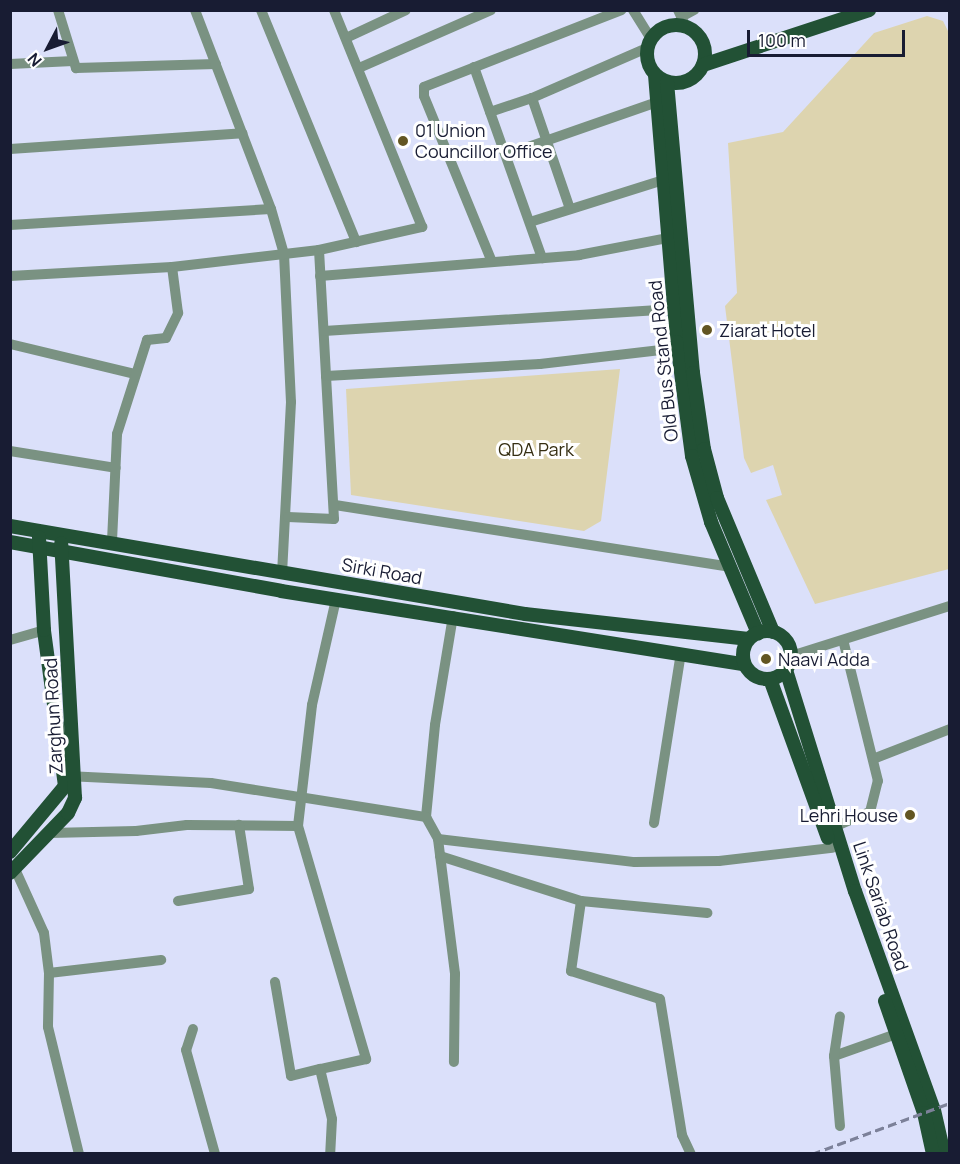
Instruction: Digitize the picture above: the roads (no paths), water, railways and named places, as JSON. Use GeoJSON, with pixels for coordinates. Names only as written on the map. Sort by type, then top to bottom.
{"type":"FeatureCollection","features":[{"type":"Feature","properties":{"kind":"main road"},"geometry":{"type":"LineString","coordinates":[[703,65],[700,39],[682,18],[666,27],[649,44],[647,58],[655,75],[668,82],[693,79],[703,65],[869,10]]}},
{"type":"Feature","properties":{"kind":"main road","name":"Old Bus Stand Road"},"geometry":{"type":"LineString","coordinates":[[655,75],[674,309],[692,456],[711,522],[731,567],[753,636]]}},
{"type":"Feature","properties":{"kind":"main road","name":"Old Bus Stand Road"},"geometry":{"type":"LineString","coordinates":[[668,82],[693,373],[704,449],[717,498],[773,632]]}},
{"type":"Feature","properties":{"kind":"main road","name":"Sirki Road"},"geometry":{"type":"LineString","coordinates":[[10,526],[61,532],[525,614],[753,636]]}},
{"type":"Feature","properties":{"kind":"main road"},"geometry":{"type":"LineString","coordinates":[[10,852],[63,792],[70,776],[44,630],[39,531]]}},
{"type":"Feature","properties":{"kind":"main road","name":"Zarghun Road"},"geometry":{"type":"LineString","coordinates":[[13,871],[50,833],[75,798],[70,776],[61,532]]}},
{"type":"Feature","properties":{"kind":"main road","name":"Sirki Road"},"geometry":{"type":"LineString","coordinates":[[10,542],[39,545],[336,599],[744,664]]}},
{"type":"Feature","properties":{"kind":"main road"},"geometry":{"type":"LineString","coordinates":[[773,632],[786,641],[791,656],[786,670],[770,679],[755,676],[744,664],[743,651],[753,636],[773,632]]}},
{"type":"Feature","properties":{"kind":"main road","name":"Link Sariab Road"},"geometry":{"type":"LineString","coordinates":[[786,670],[834,827],[934,1110],[944,1154]]}},
{"type":"Feature","properties":{"kind":"main road","name":"Link Sariab Road"},"geometry":{"type":"LineString","coordinates":[[770,679],[832,848],[924,1113],[933,1154]]}},
{"type":"Feature","properties":{"kind":"street"},"geometry":{"type":"LineString","coordinates":[[58,10],[76,68],[216,64]]}},
{"type":"Feature","properties":{"kind":"street"},"geometry":{"type":"LineString","coordinates":[[195,10],[271,209],[284,254],[291,402],[288,517],[282,572]]}},
{"type":"Feature","properties":{"kind":"street"},"geometry":{"type":"LineString","coordinates":[[261,10],[356,242]]}},
{"type":"Feature","properties":{"kind":"street"},"geometry":{"type":"LineString","coordinates":[[10,276],[172,267],[319,250],[422,227],[334,10]]}},
{"type":"Feature","properties":{"kind":"street"},"geometry":{"type":"LineString","coordinates":[[346,38],[406,10]]}},
{"type":"Feature","properties":{"kind":"street"},"geometry":{"type":"LineString","coordinates":[[359,68],[491,10]]}},
{"type":"Feature","properties":{"kind":"street"},"geometry":{"type":"LineString","coordinates":[[492,262],[424,96],[424,87],[622,10]]}},
{"type":"Feature","properties":{"kind":"street"},"geometry":{"type":"LineString","coordinates":[[490,112],[532,98],[649,44],[633,10]]}},
{"type":"Feature","properties":{"kind":"street"},"geometry":{"type":"LineString","coordinates":[[682,18],[694,10]]}},
{"type":"Feature","properties":{"kind":"street"},"geometry":{"type":"LineString","coordinates":[[10,64],[73,61]]}},
{"type":"Feature","properties":{"kind":"street"},"geometry":{"type":"LineString","coordinates":[[474,67],[508,154],[542,258]]}},
{"type":"Feature","properties":{"kind":"street"},"geometry":{"type":"LineString","coordinates":[[532,98],[570,209]]}},
{"type":"Feature","properties":{"kind":"street"},"geometry":{"type":"LineString","coordinates":[[508,154],[657,102]]}},
{"type":"Feature","properties":{"kind":"street"},"geometry":{"type":"LineString","coordinates":[[10,149],[242,133]]}},
{"type":"Feature","properties":{"kind":"street"},"geometry":{"type":"LineString","coordinates":[[530,222],[663,180]]}},
{"type":"Feature","properties":{"kind":"street"},"geometry":{"type":"LineString","coordinates":[[10,225],[271,209]]}},
{"type":"Feature","properties":{"kind":"street"},"geometry":{"type":"LineString","coordinates":[[320,276],[542,258],[668,238]]}},
{"type":"Feature","properties":{"kind":"street"},"geometry":{"type":"LineString","coordinates":[[288,517],[334,519],[319,250]]}},
{"type":"Feature","properties":{"kind":"street"},"geometry":{"type":"LineString","coordinates":[[112,541],[117,434],[147,340],[166,338],[178,313],[172,267]]}},
{"type":"Feature","properties":{"kind":"street"},"geometry":{"type":"LineString","coordinates":[[324,331],[674,309]]}},
{"type":"Feature","properties":{"kind":"street"},"geometry":{"type":"LineString","coordinates":[[10,344],[135,374]]}},
{"type":"Feature","properties":{"kind":"street"},"geometry":{"type":"LineString","coordinates":[[326,376],[540,364],[678,348]]}},
{"type":"Feature","properties":{"kind":"street"},"geometry":{"type":"LineString","coordinates":[[10,451],[116,468]]}},
{"type":"Feature","properties":{"kind":"street"},"geometry":{"type":"LineString","coordinates":[[334,505],[731,567]]}},
{"type":"Feature","properties":{"kind":"street"},"geometry":{"type":"LineString","coordinates":[[275,982],[291,1076],[366,1059],[298,826],[312,705],[336,599]]}},
{"type":"Feature","properties":{"kind":"street"},"geometry":{"type":"LineString","coordinates":[[791,656],[950,606]]}},
{"type":"Feature","properties":{"kind":"street"},"geometry":{"type":"LineString","coordinates":[[453,616],[435,725],[426,817],[438,839],[455,974],[454,1062]]}},
{"type":"Feature","properties":{"kind":"street"},"geometry":{"type":"LineString","coordinates":[[10,640],[44,630]]}},
{"type":"Feature","properties":{"kind":"street"},"geometry":{"type":"LineString","coordinates":[[834,827],[870,812],[878,781],[843,640]]}},
{"type":"Feature","properties":{"kind":"street"},"geometry":{"type":"LineString","coordinates":[[654,823],[681,653]]}},
{"type":"Feature","properties":{"kind":"street"},"geometry":{"type":"LineString","coordinates":[[873,759],[950,729]]}},
{"type":"Feature","properties":{"kind":"street"},"geometry":{"type":"LineString","coordinates":[[70,776],[211,783],[426,817]]}},
{"type":"Feature","properties":{"kind":"street"},"geometry":{"type":"LineString","coordinates":[[50,833],[239,825],[298,826]]}},
{"type":"Feature","properties":{"kind":"street"},"geometry":{"type":"LineString","coordinates":[[178,901],[249,889],[239,825]]}},
{"type":"Feature","properties":{"kind":"street"},"geometry":{"type":"LineString","coordinates":[[438,839],[635,862],[718,861],[832,848]]}},
{"type":"Feature","properties":{"kind":"street"},"geometry":{"type":"LineString","coordinates":[[440,856],[581,901],[706,913]]}},
{"type":"Feature","properties":{"kind":"street"},"geometry":{"type":"LineString","coordinates":[[13,871],[44,933],[49,973],[48,1027],[79,1154]]}},
{"type":"Feature","properties":{"kind":"street"},"geometry":{"type":"LineString","coordinates":[[581,901],[571,971],[660,999],[679,1117],[691,1154]]}},
{"type":"Feature","properties":{"kind":"street"},"geometry":{"type":"LineString","coordinates":[[49,973],[161,960]]}},
{"type":"Feature","properties":{"kind":"street"},"geometry":{"type":"LineString","coordinates":[[840,1016],[834,1056],[840,1126]]}},
{"type":"Feature","properties":{"kind":"street"},"geometry":{"type":"LineString","coordinates":[[193,1029],[186,1050],[215,1154]]}},
{"type":"Feature","properties":{"kind":"street"},"geometry":{"type":"LineString","coordinates":[[834,1056],[896,1034]]}},
{"type":"Feature","properties":{"kind":"street"},"geometry":{"type":"LineString","coordinates":[[320,1069],[332,1119],[330,1154]]}},
{"type":"Feature","properties":{"kind":"railway"},"geometry":{"type":"LineString","coordinates":[[812,1154],[950,1103]]}},
{"type":"Feature","properties":{"kind":"place","name":"01 Union Councillor Office"},"geometry":{"type":"Point","coordinates":[403,141]}},
{"type":"Feature","properties":{"kind":"place","name":"Ziarat Hotel"},"geometry":{"type":"Point","coordinates":[707,330]}},
{"type":"Feature","properties":{"kind":"place","name":"Naavi Adda"},"geometry":{"type":"Point","coordinates":[766,659]}},
{"type":"Feature","properties":{"kind":"place","name":"Lehri House"},"geometry":{"type":"Point","coordinates":[910,815]}},
{"type":"Feature","properties":{"kind":"park label","name":"QDA Park"},"geometry":{"type":"Point","coordinates":[536,449]}}]}
